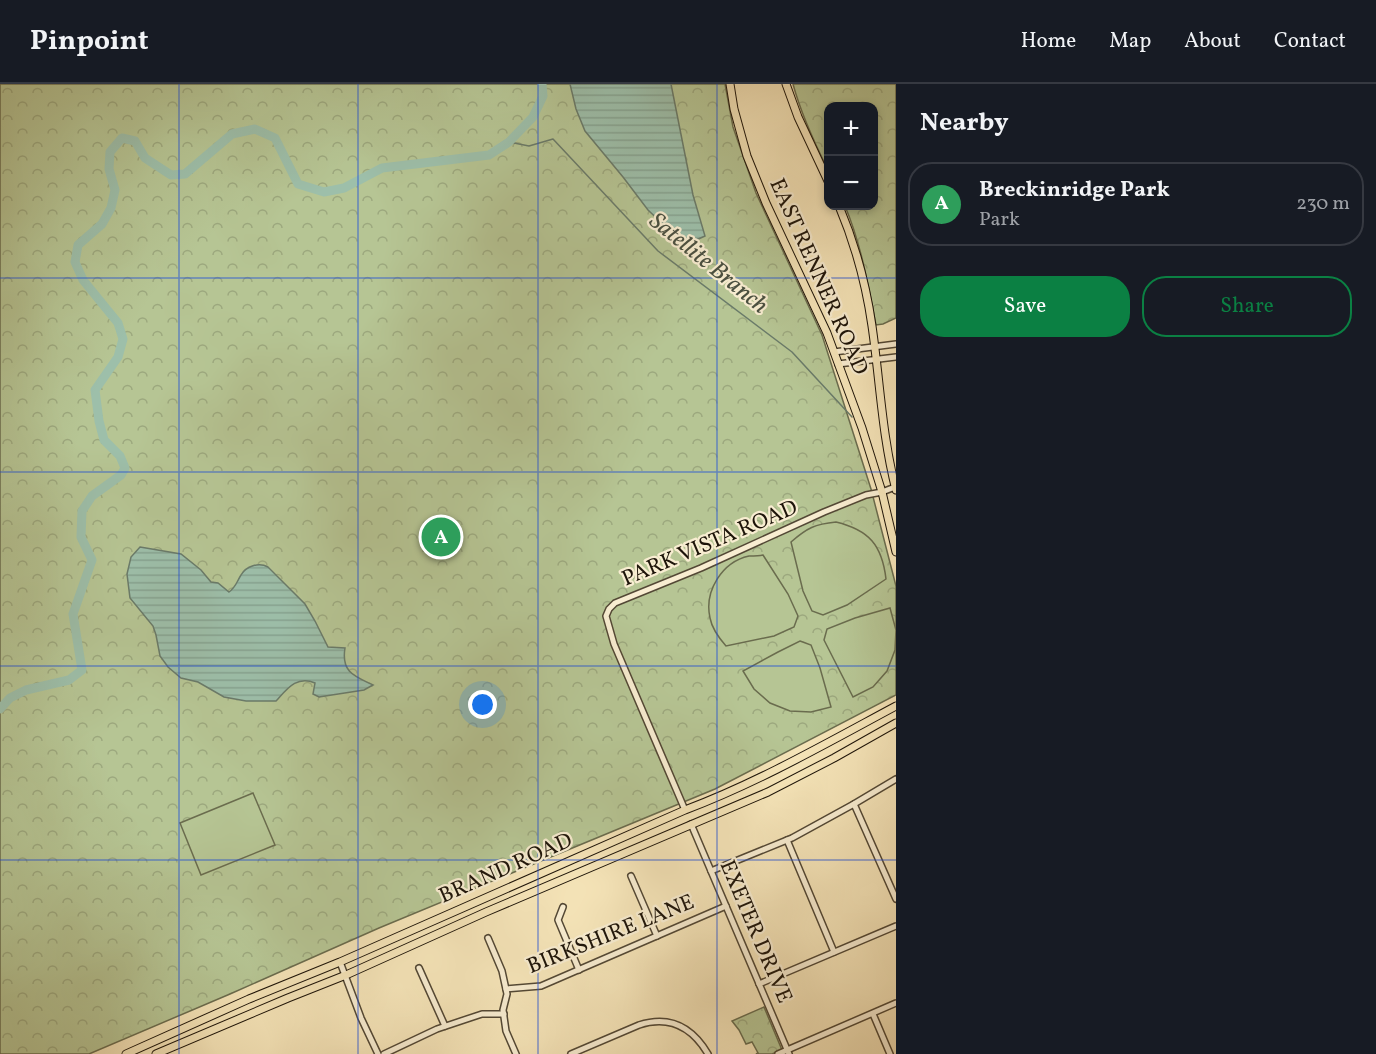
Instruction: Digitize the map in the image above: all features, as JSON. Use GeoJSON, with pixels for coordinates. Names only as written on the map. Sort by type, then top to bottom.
{"type":"FeatureCollection","features":[{"type":"Feature","properties":{"kind":"main road","name":"EAST RENNER ROAD"},"geometry":{"type":"LineString","coordinates":[[730,84],[734,109],[747,156],[834,352],[862,428],[882,492],[896,552]]}},
{"type":"Feature","properties":{"kind":"main road"},"geometry":{"type":"LineString","coordinates":[[786,84],[798,117],[824,172]]}},
{"type":"Feature","properties":{"kind":"main road","name":"EAST RENNER ROAD"},"geometry":{"type":"LineString","coordinates":[[841,210],[864,279],[883,426],[896,488]]}},
{"type":"Feature","properties":{"kind":"main road","name":"BRAND ROAD"},"geometry":{"type":"LineString","coordinates":[[126,1054],[144,1051],[249,999],[340,962],[685,810],[721,797],[896,706]]}},
{"type":"Feature","properties":{"kind":"main road","name":"BRAND ROAD"},"geometry":{"type":"LineString","coordinates":[[156,1054],[346,975],[486,912],[768,792],[896,723]]}},
{"type":"Feature","properties":{"kind":"main road"},"geometry":{"type":"LineString","coordinates":[[812,751],[820,765]]}},
{"type":"Feature","properties":{"kind":"main road"},"geometry":{"type":"LineString","coordinates":[[685,810],[691,824]]}},
{"type":"Feature","properties":{"kind":"street"},"geometry":{"type":"LineString","coordinates":[[834,352],[874,345],[896,344]]}},
{"type":"Feature","properties":{"kind":"street"},"geometry":{"type":"LineString","coordinates":[[838,363],[896,357]]}},
{"type":"Feature","properties":{"kind":"street","name":"PARK VISTA ROAD"},"geometry":{"type":"LineString","coordinates":[[685,810],[615,649],[606,616],[609,609],[615,603],[701,568],[824,512],[866,495],[896,488]]}},
{"type":"Feature","properties":{"kind":"street"},"geometry":{"type":"LineString","coordinates":[[711,871],[787,840],[896,779]]}},
{"type":"Feature","properties":{"kind":"street"},"geometry":{"type":"LineString","coordinates":[[855,804],[896,899]]}},
{"type":"Feature","properties":{"kind":"street","name":"EXETER DRIVE"},"geometry":{"type":"LineString","coordinates":[[691,824],[788,1052]]}},
{"type":"Feature","properties":{"kind":"street"},"geometry":{"type":"LineString","coordinates":[[787,840],[834,952]]}},
{"type":"Feature","properties":{"kind":"street"},"geometry":{"type":"LineString","coordinates":[[631,876],[657,936]]}},
{"type":"Feature","properties":{"kind":"street","name":"BIRKSHIRE LANE"},"geometry":{"type":"LineString","coordinates":[[506,989],[541,986],[726,906]]}},
{"type":"Feature","properties":{"kind":"street"},"geometry":{"type":"LineString","coordinates":[[563,907],[558,920],[579,970]]}},
{"type":"Feature","properties":{"kind":"street"},"geometry":{"type":"LineString","coordinates":[[759,984],[896,926]]}},
{"type":"Feature","properties":{"kind":"street"},"geometry":{"type":"LineString","coordinates":[[488,938],[502,971],[507,994],[503,1010],[506,1031],[516,1054]]}},
{"type":"Feature","properties":{"kind":"street"},"geometry":{"type":"LineString","coordinates":[[340,962],[361,1018],[378,1054]]}},
{"type":"Feature","properties":{"kind":"street"},"geometry":{"type":"LineString","coordinates":[[419,968],[445,1026]]}},
{"type":"Feature","properties":{"kind":"street"},"geometry":{"type":"LineString","coordinates":[[778,1054],[788,1052],[896,1004]]}},
{"type":"Feature","properties":{"kind":"street"},"geometry":{"type":"LineString","coordinates":[[384,1054],[445,1026],[482,1014],[504,1014]]}},
{"type":"Feature","properties":{"kind":"street"},"geometry":{"type":"LineString","coordinates":[[873,1014],[890,1054]]}},
{"type":"Feature","properties":{"kind":"street"},"geometry":{"type":"LineString","coordinates":[[571,1054],[639,1025],[658,1021],[682,1026],[702,1043],[708,1054]]}},
{"type":"Feature","properties":{"kind":"green space"},"geometry":{"type":"Polygon","coordinates":[[[0,84],[725,84],[733,127],[756,193],[822,335],[871,489],[896,586],[896,695],[715,789],[379,928],[89,1054],[0,1054],[0,84]]]}},
{"type":"Feature","properties":{"kind":"green space"},"geometry":{"type":"Polygon","coordinates":[[[793,84],[896,84],[896,318],[883,324],[876,325],[860,250],[847,210],[878,210],[878,102],[824,102],[824,162],[793,84]]]}},
{"type":"Feature","properties":{"kind":"green space"},"geometry":{"type":"Polygon","coordinates":[[[836,522],[857,530],[872,541],[881,557],[886,579],[847,605],[823,615],[812,611],[803,591],[791,542],[812,527],[836,522]]]}},
{"type":"Feature","properties":{"kind":"green space"},"geometry":{"type":"Polygon","coordinates":[[[763,555],[788,594],[798,616],[794,627],[774,636],[726,646],[714,630],[710,618],[710,598],[713,588],[723,571],[731,564],[749,556],[763,555]]]}},
{"type":"Feature","properties":{"kind":"green space"},"geometry":{"type":"Polygon","coordinates":[[[890,608],[896,630],[895,650],[887,671],[873,687],[853,697],[824,640],[827,629],[890,608]]]}},
{"type":"Feature","properties":{"kind":"green space"},"geometry":{"type":"Polygon","coordinates":[[[800,641],[811,645],[831,707],[811,712],[790,711],[770,703],[754,689],[743,671],[800,641]]]}},
{"type":"Feature","properties":{"kind":"green space"},"geometry":{"type":"Polygon","coordinates":[[[253,793],[275,845],[201,875],[180,823],[253,793]]]}},
{"type":"Feature","properties":{"kind":"green space"},"geometry":{"type":"Polygon","coordinates":[[[764,1007],[782,1050],[772,1054],[756,1054],[758,1053],[752,1042],[746,1044],[732,1021],[764,1007]]]}},
{"type":"Feature","properties":{"kind":"shaded area"},"geometry":{"type":"Polygon","coordinates":[[[570,84],[671,84],[693,195],[705,236],[685,245],[648,210],[585,131],[576,109],[570,84]]]}},
{"type":"Feature","properties":{"kind":"shaded area"},"geometry":{"type":"Polygon","coordinates":[[[140,547],[181,554],[201,570],[211,582],[218,583],[229,592],[249,567],[257,565],[268,567],[305,604],[328,647],[345,648],[345,663],[350,672],[373,685],[364,690],[319,697],[313,694],[315,683],[303,681],[293,684],[276,701],[246,701],[224,697],[198,682],[181,678],[168,667],[160,656],[153,626],[130,598],[127,574],[131,557],[140,547]]]}},
{"type":"Feature","properties":{"kind":"waterway"},"geometry":{"type":"LineString","coordinates":[[0,709],[10,698],[26,690],[69,680],[82,670],[73,614],[92,560],[81,537],[82,511],[92,496],[121,475],[125,468],[120,456],[104,440],[95,390],[118,357],[123,339],[118,323],[83,280],[75,262],[78,245],[102,224],[111,208],[115,190],[109,169],[110,152],[122,138],[135,141],[145,158],[171,175],[185,174],[232,134],[255,129],[275,138],[298,184],[324,192],[344,188],[382,168],[489,155],[509,142],[533,117],[543,96],[542,84]]}},
{"type":"Feature","properties":{"kind":"waterway","name":"Satellite Branch"},"geometry":{"type":"LineString","coordinates":[[509,142],[529,146],[553,139],[658,251],[792,352],[852,417]]}},
{"type":"Feature","properties":{"kind":"place","name":"Breckinridge Park"},"geometry":{"type":"Point","coordinates":[441,537]}}]}
